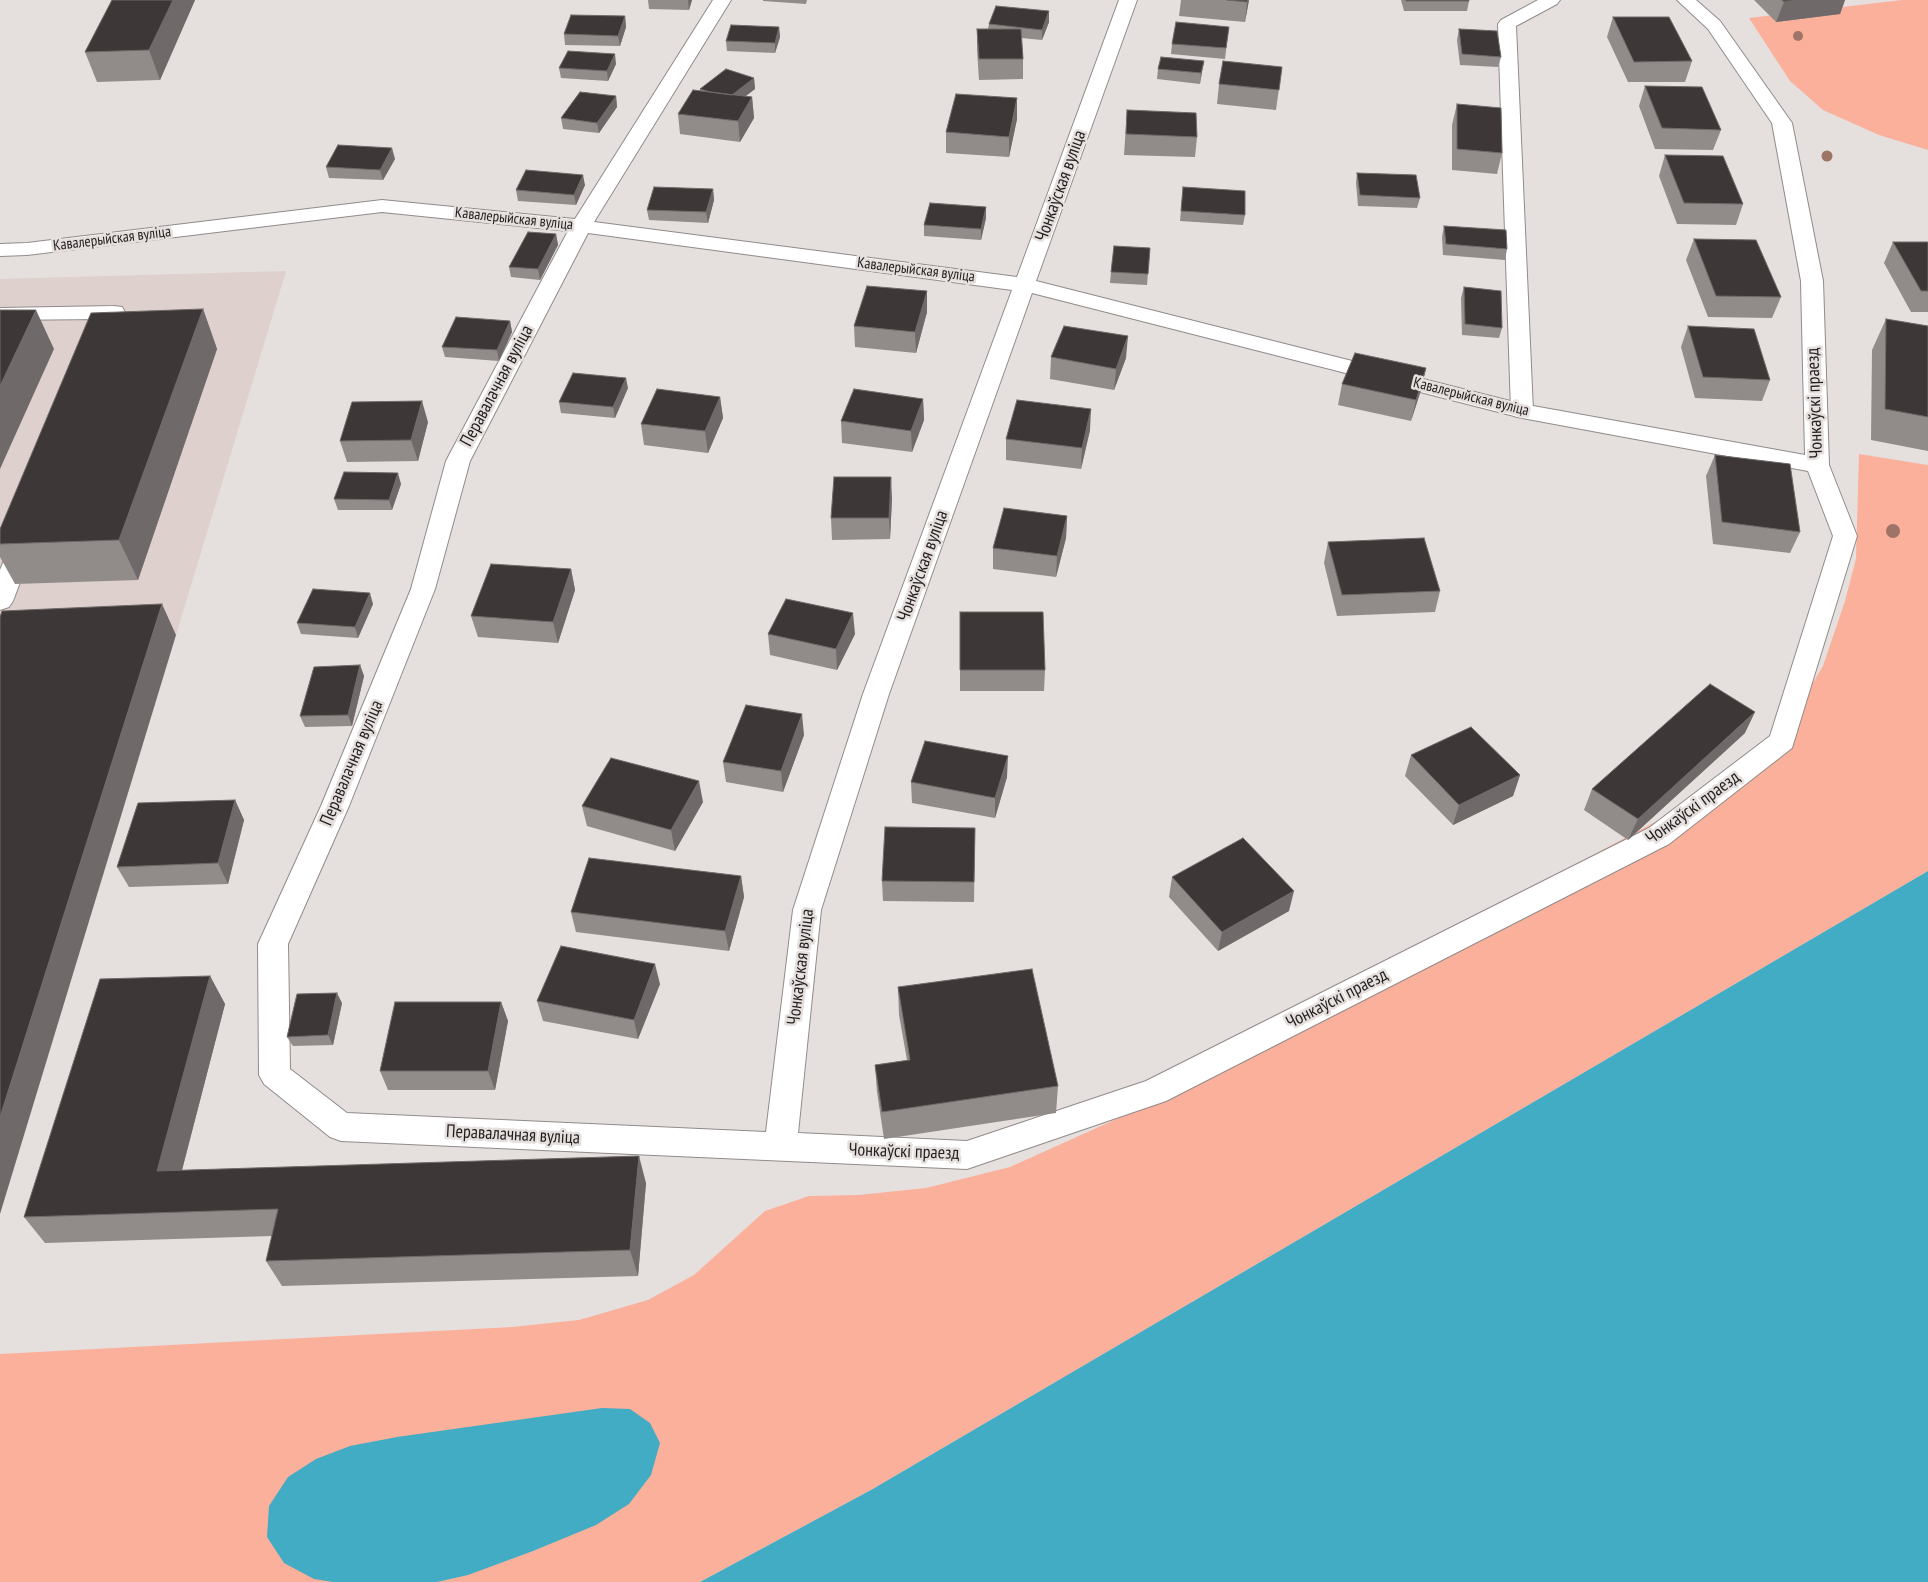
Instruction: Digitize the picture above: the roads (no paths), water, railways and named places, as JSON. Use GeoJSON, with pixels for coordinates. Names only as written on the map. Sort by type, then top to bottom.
{"type":"FeatureCollection","features":[{"type":"Feature","properties":{"kind":"street","name":"Перавалачная вуліца"},"geometry":{"type":"LineString","coordinates":[[722,0],[581,226],[458,461],[423,589],[335,806],[273,944],[276,1075],[341,1127],[780,1148]]}},
{"type":"Feature","properties":{"kind":"street","name":"Чонкаўская вуліца"},"geometry":{"type":"LineString","coordinates":[[780,1148],[807,910],[876,694],[1128,0]]}},
{"type":"Feature","properties":{"kind":"street"},"geometry":{"type":"LineString","coordinates":[[1522,411],[1507,24],[1551,0]]}},
{"type":"Feature","properties":{"kind":"street","name":"Чонкаўскі праезд"},"geometry":{"type":"LineString","coordinates":[[780,1148],[967,1155],[1155,1091],[1659,836],[1782,741],[1845,536],[1817,465],[1812,281],[1782,123],[1714,25],[1686,0]]}},
{"type":"Feature","properties":{"kind":"street","name":"Кавалерыйская вуліца"},"geometry":{"type":"LineString","coordinates":[[0,250],[27,249],[382,206],[581,226],[1026,285],[1522,411],[1817,465]]}},
{"type":"Feature","properties":{"kind":"street"},"geometry":{"type":"LineString","coordinates":[[0,314],[114,312],[100,348]]}},
{"type":"Feature","properties":{"kind":"street"},"geometry":{"type":"LineString","coordinates":[[0,601],[32,520]]}},
{"type":"Feature","properties":{"kind":"water"},"geometry":{"type":"Polygon","coordinates":[[[1928,871],[1928,1582],[700,1582],[871,1490],[1928,871]]]}},
{"type":"Feature","properties":{"kind":"water"},"geometry":{"type":"Polygon","coordinates":[[[602,1408],[630,1409],[650,1423],[660,1443],[651,1475],[629,1504],[596,1525],[533,1551],[468,1575],[437,1582],[333,1582],[314,1579],[284,1563],[267,1537],[269,1506],[288,1477],[316,1459],[350,1446],[397,1437],[602,1408]]]}}]}
